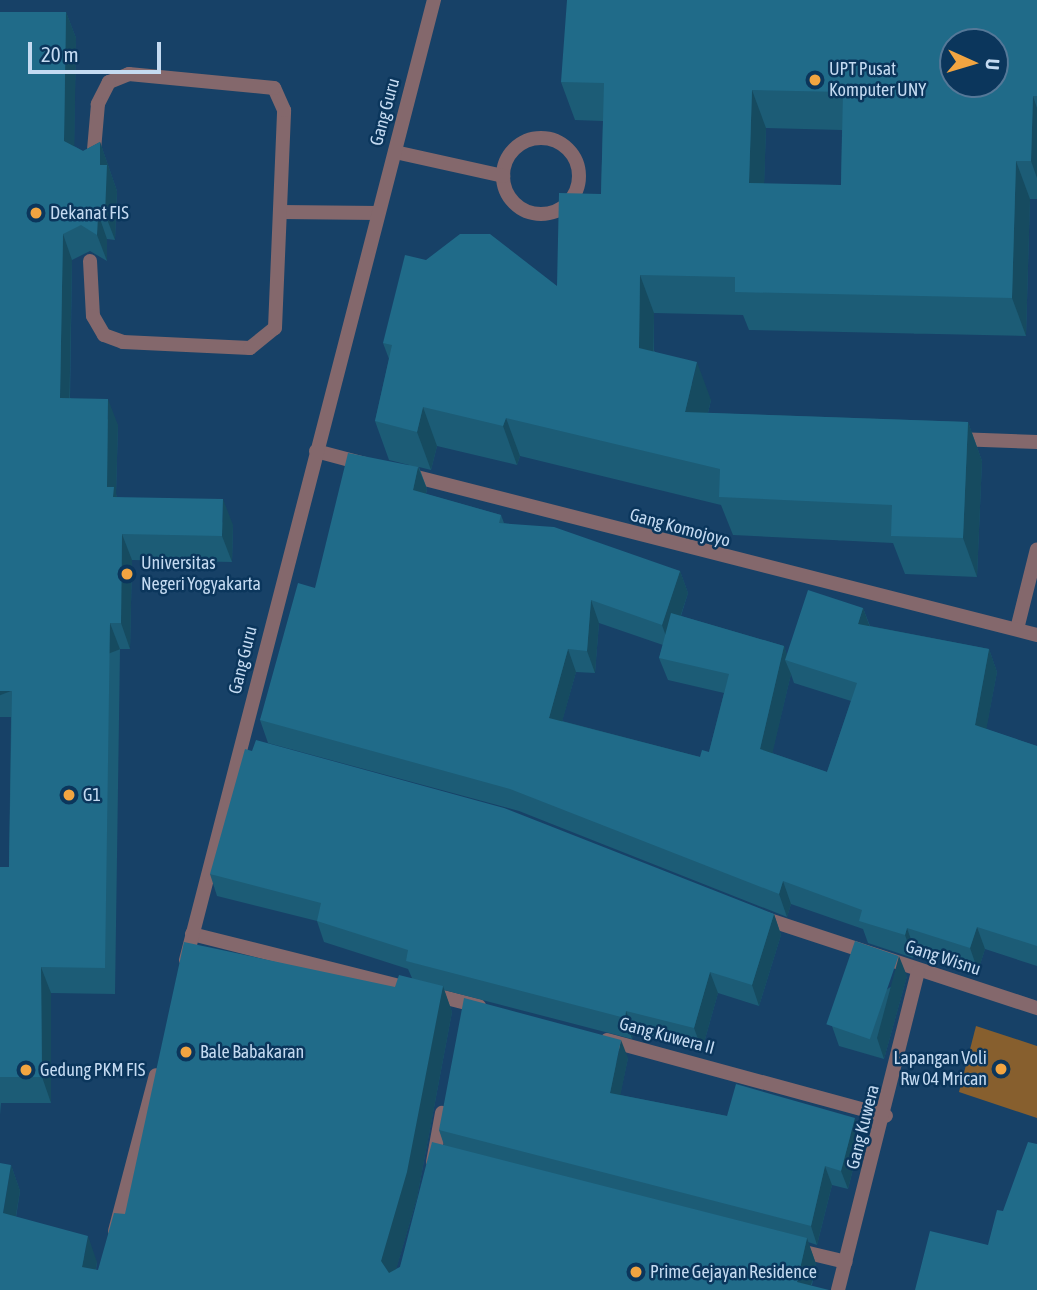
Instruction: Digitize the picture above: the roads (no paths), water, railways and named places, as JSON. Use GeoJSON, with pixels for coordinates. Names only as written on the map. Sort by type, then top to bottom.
{"type":"FeatureCollection","features":[{"type":"Feature","properties":{"kind":"street","name":"Gang Guru"},"geometry":{"type":"LineString","coordinates":[[182,974],[434,0]]}},
{"type":"Feature","properties":{"kind":"street"},"geometry":{"type":"LineString","coordinates":[[90,261],[93,316],[104,335],[123,342],[250,348],[266,342],[275,328],[284,110],[274,88],[255,82],[129,74],[109,82],[98,104],[93,167]]}},
{"type":"Feature","properties":{"kind":"street"},"geometry":{"type":"LineString","coordinates":[[550,138],[576,159],[579,176],[566,206],[533,214],[507,193],[503,176],[517,145],[550,138]]}},
{"type":"Feature","properties":{"kind":"street"},"geometry":{"type":"LineString","coordinates":[[395,152],[503,176]]}},
{"type":"Feature","properties":{"kind":"street"},"geometry":{"type":"LineString","coordinates":[[281,212],[378,213]]}},
{"type":"Feature","properties":{"kind":"street"},"geometry":{"type":"LineString","coordinates":[[940,438],[1037,442]]}},
{"type":"Feature","properties":{"kind":"street","name":"Gang Komojoyo"},"geometry":{"type":"LineString","coordinates":[[316,451],[1037,635]]}},
{"type":"Feature","properties":{"kind":"street"},"geometry":{"type":"LineString","coordinates":[[1017,629],[1037,549]]}},
{"type":"Feature","properties":{"kind":"street"},"geometry":{"type":"LineString","coordinates":[[241,745],[263,750]]}},
{"type":"Feature","properties":{"kind":"street","name":"Gang Wisnu"},"geometry":{"type":"LineString","coordinates":[[741,909],[918,971],[1037,1008]]}},
{"type":"Feature","properties":{"kind":"street"},"geometry":{"type":"LineString","coordinates":[[192,934],[463,1008],[490,1009]]}},
{"type":"Feature","properties":{"kind":"street","name":"Gang Kuwera"},"geometry":{"type":"LineString","coordinates":[[838,1290],[886,1116],[918,971]]}},
{"type":"Feature","properties":{"kind":"street","name":"Gang Kuwera II"},"geometry":{"type":"LineString","coordinates":[[596,1037],[886,1116]]}},
{"type":"Feature","properties":{"kind":"street"},"geometry":{"type":"LineString","coordinates":[[110,1250],[162,1053]]}},
{"type":"Feature","properties":{"kind":"street"},"geometry":{"type":"LineString","coordinates":[[430,1178],[440,1158],[446,1092]]}},
{"type":"Feature","properties":{"kind":"street"},"geometry":{"type":"LineString","coordinates":[[779,1245],[846,1262]]}},
{"type":"Feature","properties":{"kind":"place","name":"UPT Pusat Komputer UNY"},"geometry":{"type":"Point","coordinates":[815,80]}},
{"type":"Feature","properties":{"kind":"place","name":"Dekanat FIS"},"geometry":{"type":"Point","coordinates":[36,213]}},
{"type":"Feature","properties":{"kind":"place","name":"Universitas Negeri Yogyakarta"},"geometry":{"type":"Point","coordinates":[127,574]}},
{"type":"Feature","properties":{"kind":"place","name":"G1"},"geometry":{"type":"Point","coordinates":[69,795]}},
{"type":"Feature","properties":{"kind":"place","name":"Bale Babakaran"},"geometry":{"type":"Point","coordinates":[186,1052]}},
{"type":"Feature","properties":{"kind":"place","name":"Lapangan Voli Rw 04 Mrican"},"geometry":{"type":"Point","coordinates":[1001,1069]}},
{"type":"Feature","properties":{"kind":"place","name":"Gedung PKM FIS"},"geometry":{"type":"Point","coordinates":[26,1070]}},
{"type":"Feature","properties":{"kind":"place","name":"Prime Gejayan Residence"},"geometry":{"type":"Point","coordinates":[636,1272]}}]}
